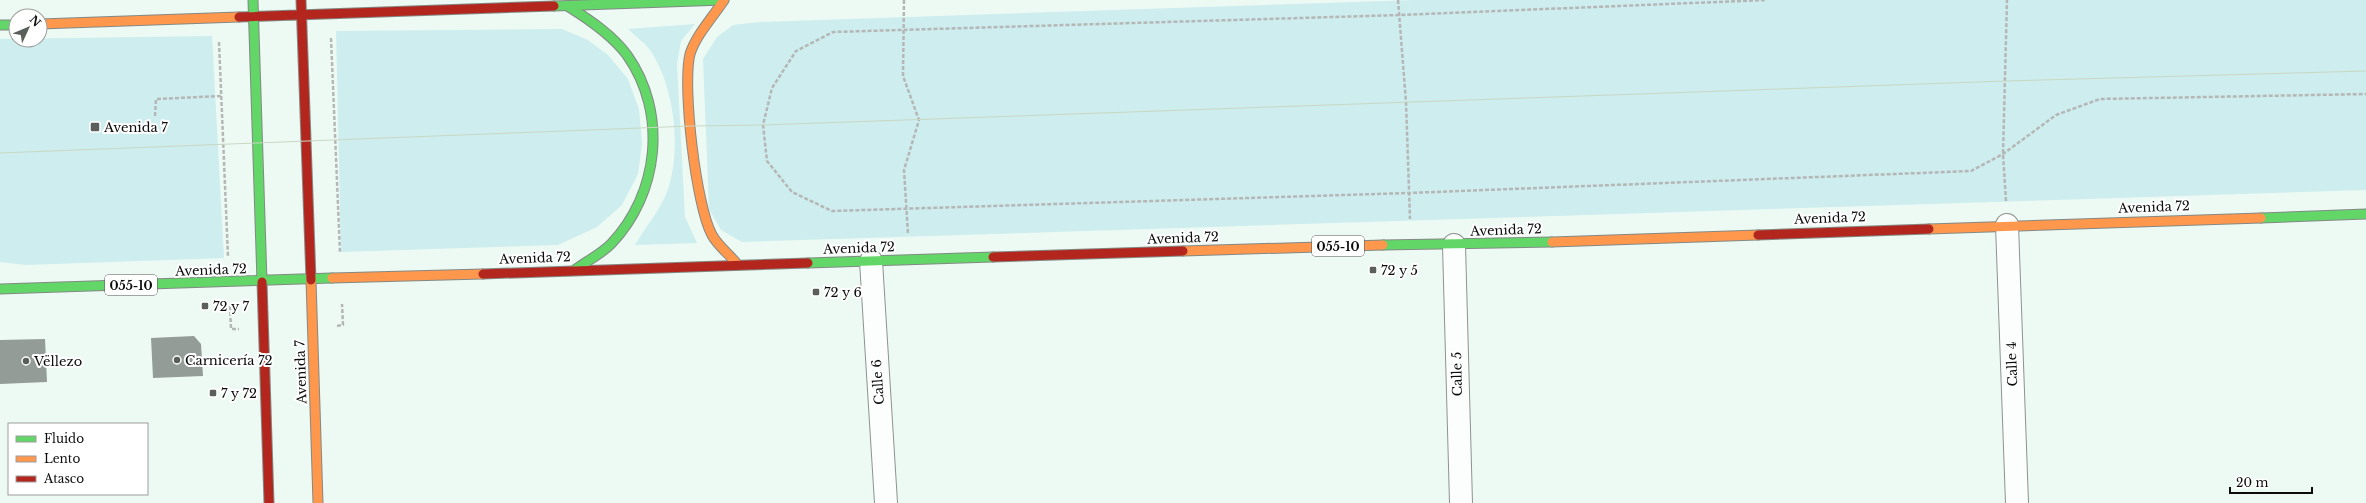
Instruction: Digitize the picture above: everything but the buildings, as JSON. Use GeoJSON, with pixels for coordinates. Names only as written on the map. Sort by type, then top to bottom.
{"type":"FeatureCollection","features":[{"type":"Feature","properties":{"kind":"main road"},"geometry":{"type":"LineString","coordinates":[[253,0],[269,503]]}},
{"type":"Feature","properties":{"kind":"main road","name":"Avenida 7"},"geometry":{"type":"LineString","coordinates":[[301,0],[318,503]]}},
{"type":"Feature","properties":{"kind":"main road"},"geometry":{"type":"LineString","coordinates":[[48,24],[302,14],[569,7],[724,0]]}},
{"type":"Feature","properties":{"kind":"main road"},"geometry":{"type":"LineString","coordinates":[[724,0],[690,54],[689,78],[691,126],[701,208],[712,235],[738,265]]}},
{"type":"Feature","properties":{"kind":"main road"},"geometry":{"type":"LineString","coordinates":[[569,7],[601,27],[628,55],[646,90],[654,128],[651,170],[636,211],[610,244],[576,269]]}},
{"type":"Feature","properties":{"kind":"main road","name":"Avenida 72"},"geometry":{"type":"LineString","coordinates":[[0,289],[262,282],[576,269],[1410,244],[1454,245],[2007,225],[2366,214]]}},
{"type":"Feature","properties":{"kind":"street","name":"Calle 4"},"geometry":{"type":"LineString","coordinates":[[2007,225],[2017,503]]}},
{"type":"Feature","properties":{"kind":"street","name":"Calle 5"},"geometry":{"type":"LineString","coordinates":[[1454,245],[1460,503]]}},
{"type":"Feature","properties":{"kind":"street","name":"Calle 6"},"geometry":{"type":"LineString","coordinates":[[871,261],[886,503]]}},
{"type":"Feature","properties":{"kind":"path"},"geometry":{"type":"LineString","coordinates":[[904,0],[902,30],[903,76],[919,120],[904,170],[909,260]]}},
{"type":"Feature","properties":{"kind":"path"},"geometry":{"type":"LineString","coordinates":[[1398,0],[1406,102],[1410,244]]}},
{"type":"Feature","properties":{"kind":"path"},"geometry":{"type":"LineString","coordinates":[[1765,0],[1400,15],[833,32],[796,51],[772,88],[763,125],[767,161],[792,192],[832,211],[1409,193],[1971,171],[2003,154],[2056,115],[2100,99],[2366,94]]}},
{"type":"Feature","properties":{"kind":"path"},"geometry":{"type":"LineString","coordinates":[[2007,225],[2003,154],[2008,0]]}},
{"type":"Feature","properties":{"kind":"path"},"geometry":{"type":"LineString","coordinates":[[155,116],[156,99],[222,96]]}},
{"type":"Feature","properties":{"kind":"shaded area"},"geometry":{"type":"Polygon","coordinates":[[[1414,0],[2366,0],[2366,190],[742,242],[721,230],[709,209],[703,59],[717,37],[733,25],[759,22],[1414,0]]]}},
{"type":"Feature","properties":{"kind":"shaded area"},"geometry":{"type":"Polygon","coordinates":[[[695,24],[681,41],[677,64],[685,217],[697,243],[635,245],[667,192],[672,176],[675,139],[674,120],[670,100],[659,65],[648,47],[628,29],[695,24]]]}},
{"type":"Feature","properties":{"kind":"shaded area"},"geometry":{"type":"Polygon","coordinates":[[[562,29],[588,40],[608,55],[628,79],[639,109],[642,144],[638,174],[622,205],[597,227],[558,245],[341,252],[336,31],[562,29]]]}},
{"type":"Feature","properties":{"kind":"shaded area"},"geometry":{"type":"Polygon","coordinates":[[[212,36],[224,258],[26,265],[0,262],[0,39],[8,39],[8,48],[48,48],[48,38],[212,36]]]}},
{"type":"Feature","properties":{"kind":"tram line"},"geometry":{"type":"LineString","coordinates":[[0,153],[691,126],[763,125],[2006,81],[2366,71]]}},
{"type":"Feature","properties":{"kind":"traffic: fast"},"geometry":{"type":"LineString","coordinates":[[253,0],[262,282]]}},
{"type":"Feature","properties":{"kind":"traffic: fast"},"geometry":{"type":"LineString","coordinates":[[554,6],[724,0]]}},
{"type":"Feature","properties":{"kind":"traffic: fast"},"geometry":{"type":"LineString","coordinates":[[569,7],[608,34],[627,55],[640,78],[649,102],[653,127],[652,152],[648,178],[640,202],[627,224],[611,244],[576,269]]}},
{"type":"Feature","properties":{"kind":"traffic: fast"},"geometry":{"type":"LineString","coordinates":[[0,25],[8,25]]}},
{"type":"Feature","properties":{"kind":"traffic: fast"},"geometry":{"type":"LineString","coordinates":[[2261,218],[2366,214]]}},
{"type":"Feature","properties":{"kind":"traffic: fast"},"geometry":{"type":"LineString","coordinates":[[1383,245],[1552,242]]}},
{"type":"Feature","properties":{"kind":"traffic: fast"},"geometry":{"type":"LineString","coordinates":[[808,263],[993,257]]}},
{"type":"Feature","properties":{"kind":"traffic: fast"},"geometry":{"type":"LineString","coordinates":[[0,289],[332,278]]}},
{"type":"Feature","properties":{"kind":"traffic: slow"},"geometry":{"type":"LineString","coordinates":[[724,0],[700,33],[690,54],[688,70],[689,118],[696,173],[706,220],[712,235],[738,265]]}},
{"type":"Feature","properties":{"kind":"traffic: slow"},"geometry":{"type":"LineString","coordinates":[[48,24],[239,17]]}},
{"type":"Feature","properties":{"kind":"traffic: slow"},"geometry":{"type":"LineString","coordinates":[[1929,229],[2261,218]]}},
{"type":"Feature","properties":{"kind":"traffic: slow"},"geometry":{"type":"LineString","coordinates":[[1552,242],[1758,235]]}},
{"type":"Feature","properties":{"kind":"traffic: slow"},"geometry":{"type":"LineString","coordinates":[[1183,251],[1383,245]]}},
{"type":"Feature","properties":{"kind":"traffic: slow"},"geometry":{"type":"LineString","coordinates":[[332,278],[483,274]]}},
{"type":"Feature","properties":{"kind":"traffic: slow"},"geometry":{"type":"LineString","coordinates":[[311,280],[318,503]]}},
{"type":"Feature","properties":{"kind":"traffic: jam"},"geometry":{"type":"LineString","coordinates":[[301,0],[311,280]]}},
{"type":"Feature","properties":{"kind":"traffic: jam"},"geometry":{"type":"LineString","coordinates":[[239,17],[554,6]]}},
{"type":"Feature","properties":{"kind":"traffic: jam"},"geometry":{"type":"LineString","coordinates":[[1758,235],[1929,229]]}},
{"type":"Feature","properties":{"kind":"traffic: jam"},"geometry":{"type":"LineString","coordinates":[[993,257],[1183,251]]}},
{"type":"Feature","properties":{"kind":"traffic: jam"},"geometry":{"type":"LineString","coordinates":[[483,274],[808,263]]}},
{"type":"Feature","properties":{"kind":"traffic: jam"},"geometry":{"type":"LineString","coordinates":[[262,282],[269,503]]}},
{"type":"Feature","properties":{"kind":"place","name":"Avenida 7"},"geometry":{"type":"Point","coordinates":[95,127]}},
{"type":"Feature","properties":{"kind":"place","name":"72 y 5"},"geometry":{"type":"Point","coordinates":[1373,270]}},
{"type":"Feature","properties":{"kind":"place","name":"72 y 6"},"geometry":{"type":"Point","coordinates":[816,292]}},
{"type":"Feature","properties":{"kind":"place","name":"72 y 7"},"geometry":{"type":"Point","coordinates":[205,306]}},
{"type":"Feature","properties":{"kind":"place","name":"Carnicería 72"},"geometry":{"type":"Point","coordinates":[177,360]}},
{"type":"Feature","properties":{"kind":"place","name":"Vëllezo"},"geometry":{"type":"Point","coordinates":[26,361]}},
{"type":"Feature","properties":{"kind":"place","name":"7 y 72"},"geometry":{"type":"Point","coordinates":[213,393]}}]}
